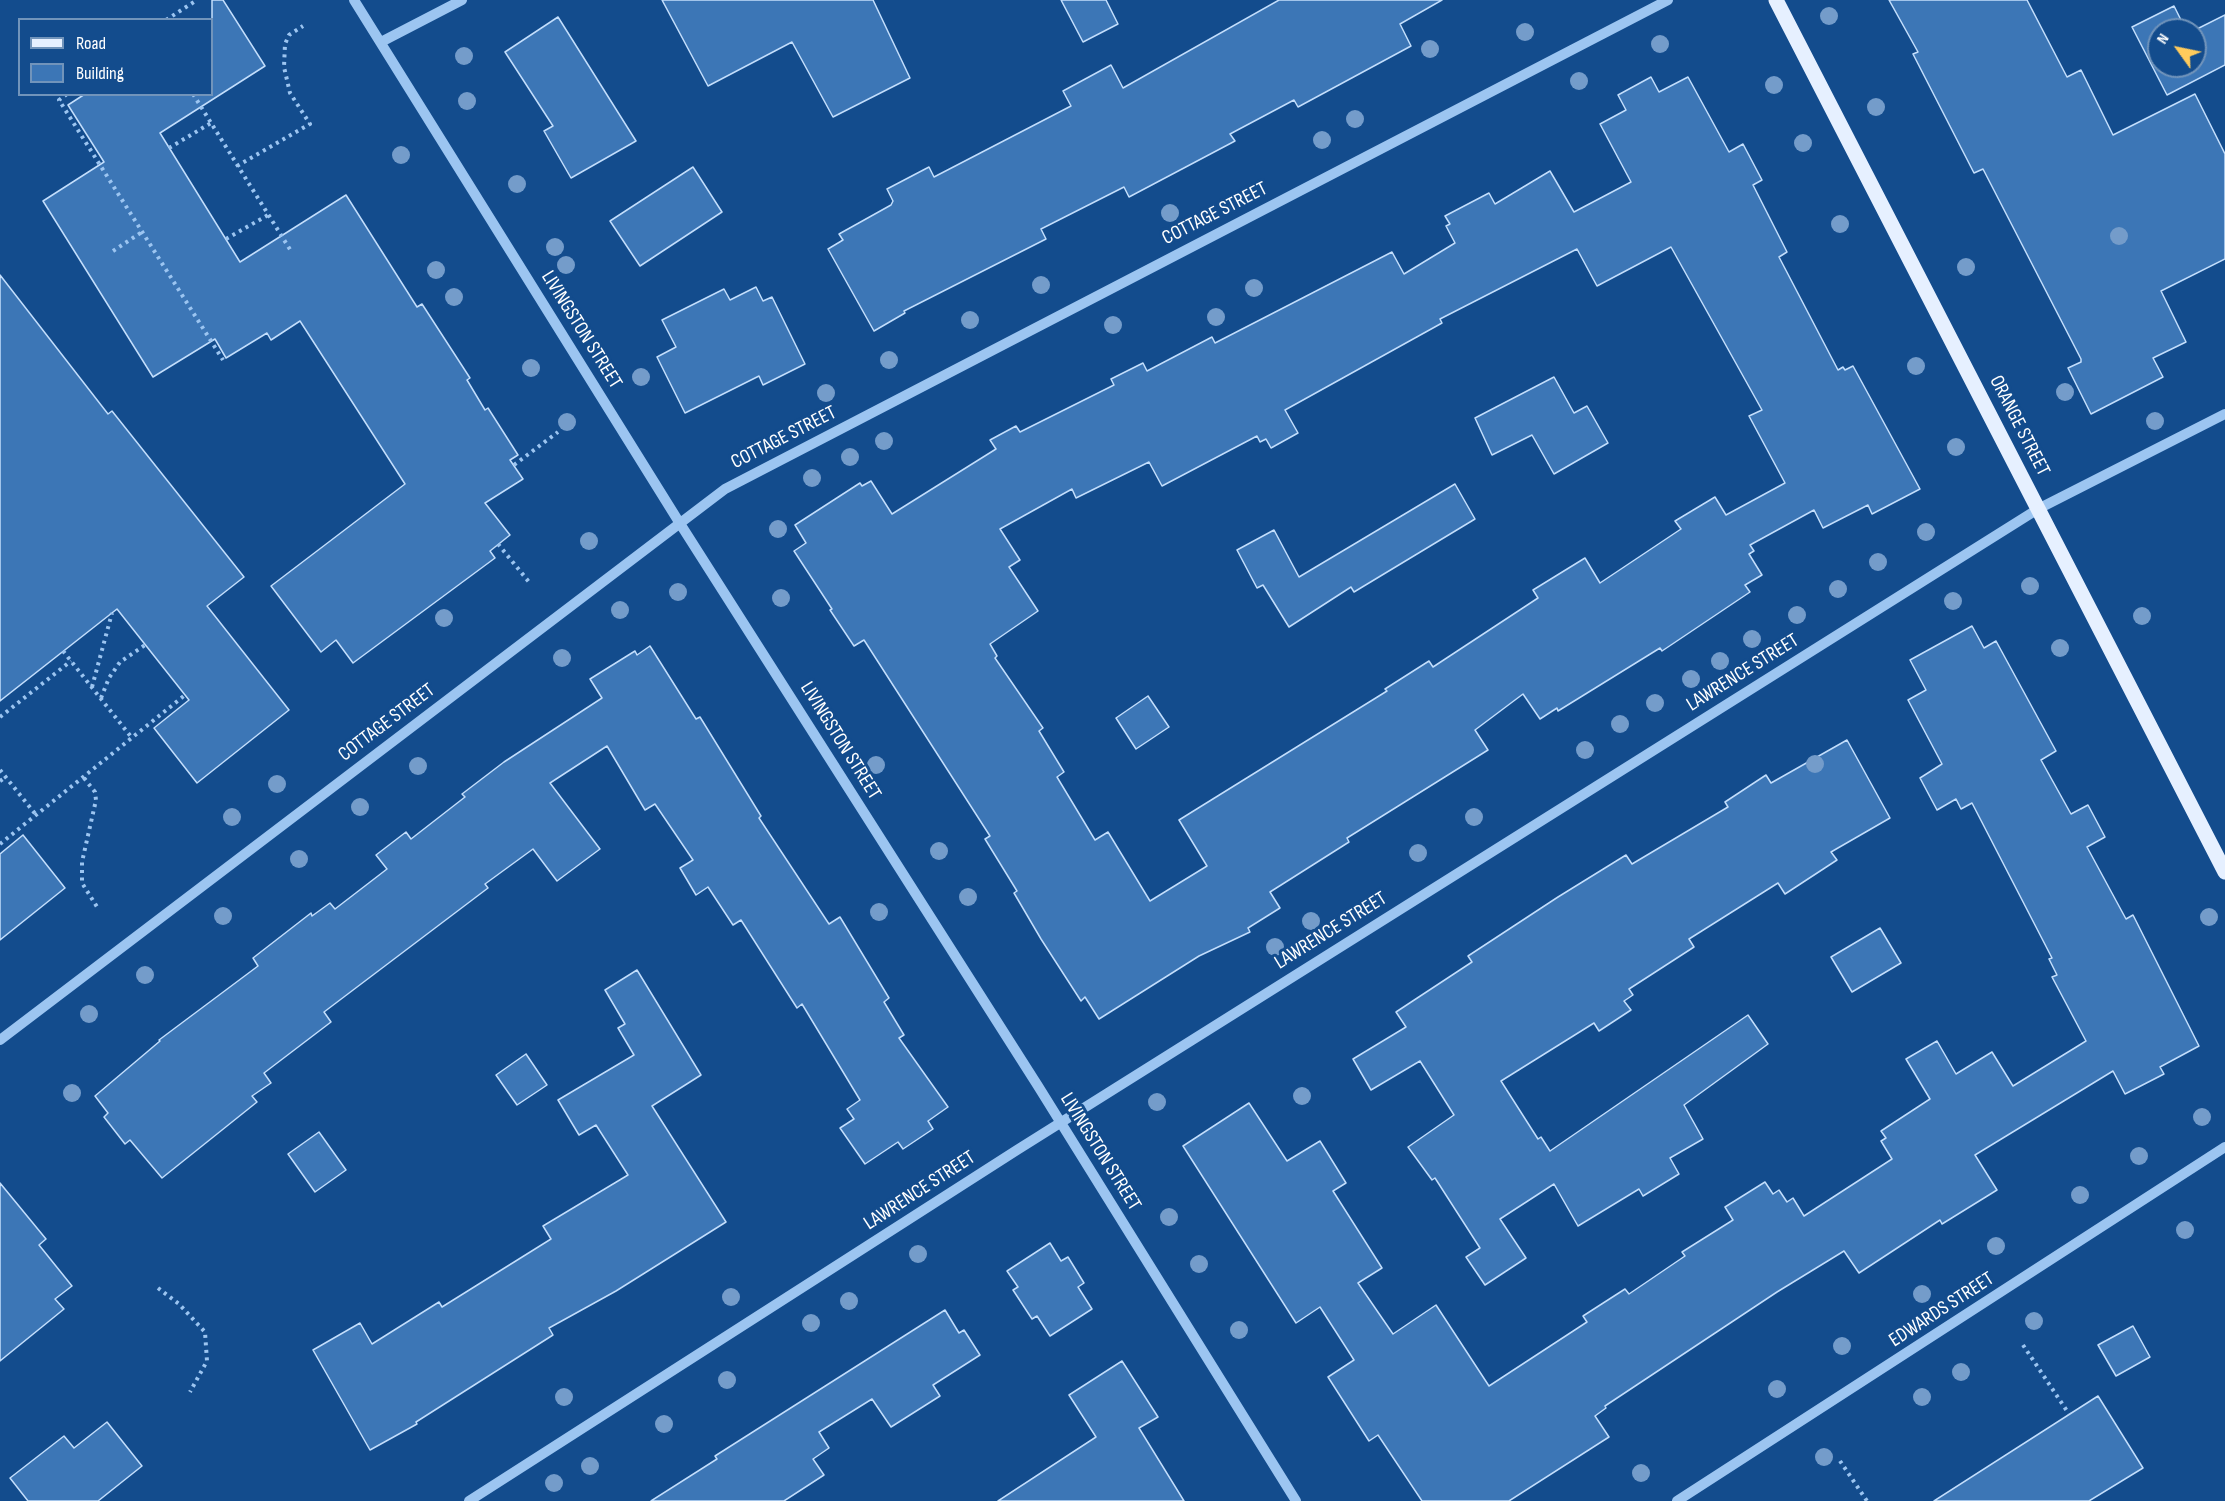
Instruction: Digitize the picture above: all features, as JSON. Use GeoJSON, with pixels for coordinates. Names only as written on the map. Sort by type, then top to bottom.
{"type":"FeatureCollection","features":[{"type":"Feature","properties":{"kind":"main road","name":"ORANGE STREET"},"geometry":{"type":"LineString","coordinates":[[1776,0],[2225,872]]}},
{"type":"Feature","properties":{"kind":"street","name":"LIVINGSTON STREET"},"geometry":{"type":"LineString","coordinates":[[354,0],[679,522],[1061,1122],[1296,1501]]}},
{"type":"Feature","properties":{"kind":"street"},"geometry":{"type":"LineString","coordinates":[[381,42],[462,0]]}},
{"type":"Feature","properties":{"kind":"street","name":"COTTAGE STREET"},"geometry":{"type":"LineString","coordinates":[[0,1040],[725,489],[1668,0]]}},
{"type":"Feature","properties":{"kind":"street","name":"LAWRENCE STREET"},"geometry":{"type":"LineString","coordinates":[[469,1501],[1061,1122],[2038,509],[2225,414]]}},
{"type":"Feature","properties":{"kind":"street","name":"EDWARDS STREET"},"geometry":{"type":"LineString","coordinates":[[1677,1501],[2225,1148]]}},
{"type":"Feature","properties":{"kind":"path"},"geometry":{"type":"LineString","coordinates":[[169,18],[197,0]]}},
{"type":"Feature","properties":{"kind":"path"},"geometry":{"type":"LineString","coordinates":[[237,166],[310,124],[290,93],[284,67],[285,44],[290,35],[303,26]]}},
{"type":"Feature","properties":{"kind":"path"},"geometry":{"type":"LineString","coordinates":[[64,96],[59,100],[223,360]]}},
{"type":"Feature","properties":{"kind":"path"},"geometry":{"type":"LineString","coordinates":[[194,96],[291,252]]}},
{"type":"Feature","properties":{"kind":"path"},"geometry":{"type":"LineString","coordinates":[[169,148],[211,123]]}},
{"type":"Feature","properties":{"kind":"path"},"geometry":{"type":"LineString","coordinates":[[226,239],[268,214]]}},
{"type":"Feature","properties":{"kind":"path"},"geometry":{"type":"LineString","coordinates":[[113,251],[142,232]]}},
{"type":"Feature","properties":{"kind":"path"},"geometry":{"type":"LineString","coordinates":[[514,465],[558,432]]}},
{"type":"Feature","properties":{"kind":"path"},"geometry":{"type":"LineString","coordinates":[[498,544],[529,582]]}},
{"type":"Feature","properties":{"kind":"path"},"geometry":{"type":"LineString","coordinates":[[92,688],[112,613]]}},
{"type":"Feature","properties":{"kind":"path"},"geometry":{"type":"LineString","coordinates":[[101,699],[109,678],[120,662],[145,645]]}},
{"type":"Feature","properties":{"kind":"path"},"geometry":{"type":"LineString","coordinates":[[63,651],[132,738]]}},
{"type":"Feature","properties":{"kind":"path"},"geometry":{"type":"LineString","coordinates":[[0,717],[71,661]]}},
{"type":"Feature","properties":{"kind":"path"},"geometry":{"type":"LineString","coordinates":[[0,844],[185,695]]}},
{"type":"Feature","properties":{"kind":"path"},"geometry":{"type":"LineString","coordinates":[[0,770],[37,816]]}},
{"type":"Feature","properties":{"kind":"path"},"geometry":{"type":"LineString","coordinates":[[0,781],[6,777]]}},
{"type":"Feature","properties":{"kind":"path"},"geometry":{"type":"LineString","coordinates":[[84,778],[95,792],[96,809],[83,852],[82,883],[99,910]]}},
{"type":"Feature","properties":{"kind":"path"},"geometry":{"type":"LineString","coordinates":[[158,1288],[179,1304],[205,1332],[207,1360],[190,1392]]}},
{"type":"Feature","properties":{"kind":"path"},"geometry":{"type":"LineString","coordinates":[[2023,1344],[2068,1414]]}},
{"type":"Feature","properties":{"kind":"path"},"geometry":{"type":"LineString","coordinates":[[1840,1461],[1867,1501]]}},
{"type":"Feature","properties":{"kind":"building"},"geometry":{"type":"Polygon","coordinates":[[[212,0],[223,0],[265,66],[160,133],[240,262],[346,195],[417,307],[422,304],[470,378],[467,380],[485,410],[488,408],[518,455],[510,460],[523,479],[485,503],[510,535],[490,551],[495,558],[353,663],[336,640],[321,652],[271,586],[405,484],[300,321],[271,340],[267,333],[226,358],[215,339],[153,377],[43,201],[104,162],[68,105],[82,96],[213,96],[212,0]]]}},
{"type":"Feature","properties":{"kind":"building"},"geometry":{"type":"Polygon","coordinates":[[[662,0],[873,0],[910,78],[833,117],[792,42],[708,86],[662,0]]]}},
{"type":"Feature","properties":{"kind":"building"},"geometry":{"type":"Polygon","coordinates":[[[1061,0],[1106,0],[1118,24],[1083,42],[1061,0]]]}},
{"type":"Feature","properties":{"kind":"building"},"geometry":{"type":"Polygon","coordinates":[[[1279,0],[1442,0],[1400,24],[1411,46],[1298,107],[1294,100],[1230,134],[1235,141],[1129,197],[1124,187],[1041,229],[1046,239],[904,311],[905,313],[874,331],[828,249],[843,240],[839,234],[891,205],[893,201],[887,189],[929,167],[934,177],[1071,106],[1063,91],[1111,65],[1123,88],[1279,0]]]}},
{"type":"Feature","properties":{"kind":"building"},"geometry":{"type":"Polygon","coordinates":[[[1889,0],[2027,0],[2067,77],[2081,70],[2113,135],[2195,94],[2225,154],[2225,259],[2161,291],[2186,342],[2153,358],[2163,377],[2091,414],[2068,368],[2081,362],[2081,359],[1983,169],[1974,173],[1913,54],[1918,52],[1889,0]]]}},
{"type":"Feature","properties":{"kind":"building"},"geometry":{"type":"Polygon","coordinates":[[[2174,6],[2180,18],[2150,18],[2174,6]]]}},
{"type":"Feature","properties":{"kind":"building"},"geometry":{"type":"Polygon","coordinates":[[[2225,15],[2225,65],[2207,74],[2207,24],[2225,15]]]}},
{"type":"Feature","properties":{"kind":"building"},"geometry":{"type":"Polygon","coordinates":[[[558,17],[636,141],[571,178],[544,131],[553,126],[505,52],[558,17]]]}},
{"type":"Feature","properties":{"kind":"building"},"geometry":{"type":"Polygon","coordinates":[[[2147,20],[2147,56],[2132,27],[2147,20]]]}},
{"type":"Feature","properties":{"kind":"building"},"geometry":{"type":"Polygon","coordinates":[[[1651,77],[1659,92],[1688,77],[1729,152],[1743,144],[1762,180],[1753,185],[1787,252],[1779,257],[1838,370],[1843,367],[1845,370],[1853,366],[1920,489],[1872,514],[1868,505],[1823,528],[1814,510],[1750,545],[1754,551],[1749,554],[1762,575],[1745,585],[1750,592],[1662,651],[1660,648],[1558,711],[1557,708],[1540,719],[1523,694],[1475,730],[1488,750],[1347,838],[1349,842],[1270,892],[1280,908],[1248,928],[1250,932],[1199,956],[1099,1019],[1085,997],[1081,1001],[1041,939],[1014,893],[1017,891],[985,839],[990,836],[864,640],[854,646],[830,610],[832,609],[794,551],[806,543],[795,525],[860,483],[862,486],[871,481],[892,514],[996,449],[990,440],[1016,426],[1020,432],[1114,385],[1111,379],[1143,363],[1147,371],[1212,337],[1215,343],[1392,252],[1404,274],[1455,243],[1446,226],[1450,224],[1445,216],[1489,193],[1495,204],[1550,171],[1574,212],[1631,182],[1600,124],[1626,110],[1618,95],[1651,77]],[[1671,247],[1597,286],[1577,249],[1440,319],[1442,323],[1285,410],[1298,433],[1271,448],[1266,439],[1260,442],[1257,436],[1162,486],[1149,462],[1076,498],[1072,489],[1000,529],[1020,560],[1009,567],[1038,611],[990,644],[997,656],[995,658],[1043,728],[1039,731],[1064,772],[1057,777],[1095,840],[1108,832],[1150,901],[1207,866],[1179,820],[1387,691],[1385,689],[1429,661],[1433,667],[1538,598],[1533,590],[1585,558],[1600,583],[1681,529],[1675,521],[1715,497],[1726,515],[1785,483],[1749,416],[1762,410],[1671,247]]]}},
{"type":"Feature","properties":{"kind":"building"},"geometry":{"type":"Polygon","coordinates":[[[2158,78],[2200,78],[2167,95],[2158,78]]]}},
{"type":"Feature","properties":{"kind":"building"},"geometry":{"type":"Polygon","coordinates":[[[693,167],[722,212],[640,266],[610,221],[693,167]]]}},
{"type":"Feature","properties":{"kind":"building"},"geometry":{"type":"Polygon","coordinates":[[[0,275],[108,414],[112,411],[244,577],[207,606],[289,710],[197,783],[154,728],[189,700],[117,609],[0,701],[0,275]]]}},
{"type":"Feature","properties":{"kind":"building"},"geometry":{"type":"Polygon","coordinates":[[[756,287],[763,301],[772,297],[805,364],[763,385],[759,376],[685,413],[657,357],[676,347],[662,320],[724,289],[730,300],[756,287]]]}},
{"type":"Feature","properties":{"kind":"building"},"geometry":{"type":"Polygon","coordinates":[[[1554,377],[1574,413],[1587,406],[1608,443],[1554,474],[1532,435],[1492,455],[1475,418],[1554,377]]]}},
{"type":"Feature","properties":{"kind":"building"},"geometry":{"type":"Polygon","coordinates":[[[1455,484],[1475,519],[1354,592],[1351,587],[1289,627],[1263,585],[1257,588],[1237,550],[1274,530],[1299,577],[1455,484]]]}},
{"type":"Feature","properties":{"kind":"building"},"geometry":{"type":"Polygon","coordinates":[[[1972,626],[1984,648],[1996,641],[2056,751],[2041,760],[2071,814],[2088,805],[2105,837],[2087,847],[2126,919],[2133,915],[2199,1046],[2160,1067],[2164,1074],[2125,1094],[2113,1071],[1975,1155],[1997,1190],[1942,1224],[1940,1220],[1859,1273],[1844,1251],[1777,1292],[1605,1406],[1606,1408],[1595,1416],[1609,1437],[1509,1501],[1422,1501],[1378,1435],[1369,1441],[1328,1377],[1354,1360],[1320,1307],[1296,1323],[1183,1146],[1249,1103],[1287,1161],[1320,1141],[1346,1183],[1333,1191],[1382,1268],[1358,1283],[1393,1334],[1436,1305],[1489,1386],[1587,1322],[1583,1316],[1625,1289],[1629,1294],[1685,1256],[1682,1252],[1733,1220],[1725,1207],[1765,1182],[1773,1194],[1779,1190],[1787,1202],[1793,1198],[1804,1216],[1892,1159],[1881,1141],[1886,1138],[1881,1131],[1930,1099],[1906,1059],[1937,1041],[1956,1074],[1992,1052],[2013,1086],[2086,1041],[2052,977],[2057,975],[2049,959],[2052,958],[1972,803],[1961,809],[1956,799],[1937,810],[1920,778],[1942,764],[1908,700],[1926,690],[1910,660],[1972,626]]]}},
{"type":"Feature","properties":{"kind":"building"},"geometry":{"type":"Polygon","coordinates":[[[650,646],[696,719],[700,717],[761,816],[759,818],[829,924],[840,917],[889,998],[884,1002],[904,1035],[899,1038],[948,1107],[928,1121],[933,1129],[903,1149],[898,1142],[865,1164],[840,1128],[854,1119],[847,1109],[860,1100],[802,1004],[797,1008],[741,920],[733,925],[708,887],[696,895],[680,868],[693,860],[655,804],[645,810],[607,746],[550,783],[600,849],[557,881],[533,849],[485,884],[488,888],[324,1012],[331,1022],[264,1073],[271,1083],[252,1096],[257,1102],[162,1178],[130,1140],[125,1144],[104,1117],[108,1113],[95,1096],[159,1040],[258,966],[253,958],[311,913],[312,916],[330,903],[335,909],[387,869],[376,855],[406,832],[411,839],[465,797],[462,794],[504,762],[602,698],[590,679],[635,651],[637,655],[650,646]]]}},
{"type":"Feature","properties":{"kind":"building"},"geometry":{"type":"Polygon","coordinates":[[[1148,696],[1169,727],[1136,749],[1116,718],[1148,696]]]}},
{"type":"Feature","properties":{"kind":"building"},"geometry":{"type":"Polygon","coordinates":[[[1847,740],[1890,818],[1831,852],[1837,860],[1785,894],[1778,883],[1689,939],[1694,947],[1629,989],[1633,995],[1624,1001],[1631,1010],[1599,1031],[1594,1023],[1501,1081],[1538,1139],[1541,1137],[1550,1151],[1748,1015],[1768,1044],[1684,1105],[1703,1139],[1670,1158],[1679,1174],[1643,1196],[1639,1189],[1578,1226],[1554,1184],[1500,1219],[1526,1258],[1485,1285],[1466,1257],[1480,1248],[1435,1178],[1432,1180],[1408,1147],[1454,1115],[1420,1061],[1371,1090],[1353,1059],[1406,1027],[1396,1012],[1472,962],[1468,956],[1558,897],[1626,855],[1632,864],[1728,807],[1725,802],[1766,775],[1771,783],[1847,740]]]}},
{"type":"Feature","properties":{"kind":"building"},"geometry":{"type":"Polygon","coordinates":[[[23,835],[65,888],[0,940],[0,854],[23,835]]]}},
{"type":"Feature","properties":{"kind":"building"},"geometry":{"type":"Polygon","coordinates":[[[1880,928],[1901,963],[1852,992],[1831,957],[1880,928]]]}},
{"type":"Feature","properties":{"kind":"building"},"geometry":{"type":"Polygon","coordinates":[[[637,970],[701,1075],[652,1106],[726,1222],[616,1291],[549,1328],[553,1335],[416,1422],[417,1424],[370,1450],[313,1350],[360,1323],[372,1344],[439,1302],[442,1307],[551,1239],[543,1226],[628,1175],[596,1125],[579,1135],[558,1100],[634,1055],[618,1028],[625,1024],[605,990],[637,970]]]}},
{"type":"Feature","properties":{"kind":"building"},"geometry":{"type":"Polygon","coordinates":[[[526,1054],[547,1085],[517,1105],[496,1075],[526,1054]]]}},
{"type":"Feature","properties":{"kind":"building"},"geometry":{"type":"Polygon","coordinates":[[[319,1132],[346,1170],[315,1192],[288,1154],[319,1132]]]}},
{"type":"Feature","properties":{"kind":"building"},"geometry":{"type":"Polygon","coordinates":[[[0,1183],[46,1239],[39,1245],[72,1286],[55,1299],[64,1309],[0,1361],[0,1183]]]}},
{"type":"Feature","properties":{"kind":"building"},"geometry":{"type":"Polygon","coordinates":[[[1050,1243],[1061,1261],[1068,1257],[1084,1283],[1078,1287],[1092,1309],[1050,1336],[1037,1316],[1032,1319],[1013,1290],[1018,1287],[1007,1271],[1050,1243]]]}},
{"type":"Feature","properties":{"kind":"building"},"geometry":{"type":"Polygon","coordinates":[[[945,1310],[959,1333],[964,1330],[980,1355],[933,1385],[940,1396],[891,1427],[872,1399],[819,1432],[829,1448],[813,1459],[824,1475],[784,1501],[651,1501],[717,1459],[715,1456],[945,1310]]]}},
{"type":"Feature","properties":{"kind":"building"},"geometry":{"type":"Polygon","coordinates":[[[2133,1326],[2150,1357],[2116,1376],[2098,1345],[2133,1326]]]}},
{"type":"Feature","properties":{"kind":"building"},"geometry":{"type":"Polygon","coordinates":[[[1122,1361],[1158,1417],[1139,1428],[1184,1501],[998,1501],[1096,1437],[1069,1395],[1122,1361]]]}},
{"type":"Feature","properties":{"kind":"building"},"geometry":{"type":"Polygon","coordinates":[[[2098,1396],[2143,1468],[2089,1501],[1934,1501],[2098,1396]]]}},
{"type":"Feature","properties":{"kind":"building"},"geometry":{"type":"Polygon","coordinates":[[[107,1422],[142,1466],[98,1501],[28,1501],[10,1478],[64,1436],[74,1448],[107,1422]]]}}]}
